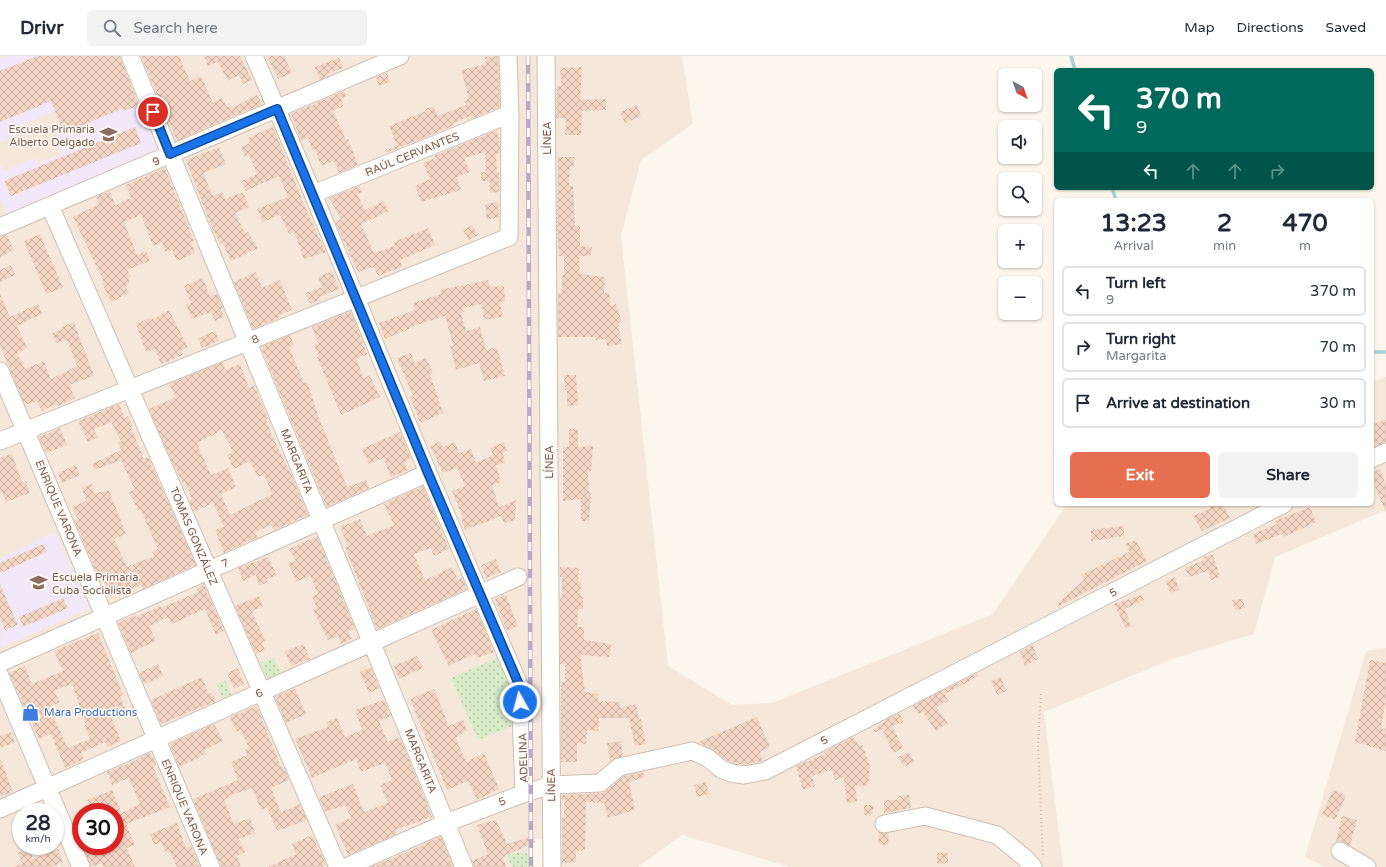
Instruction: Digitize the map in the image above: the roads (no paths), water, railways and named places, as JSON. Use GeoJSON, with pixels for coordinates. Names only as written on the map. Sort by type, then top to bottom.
{"type":"FeatureCollection","features":[{"type":"Feature","properties":{"kind":"street","name":"MARGARITA"},"geometry":{"type":"LineString","coordinates":[[130,56],[464,867]]}},
{"type":"Feature","properties":{"kind":"street","name":"ADELINA"},"geometry":{"type":"LineString","coordinates":[[254,56],[479,594],[520,687],[524,793]]}},
{"type":"Feature","properties":{"kind":"street","name":"9"},"geometry":{"type":"LineString","coordinates":[[0,227],[400,56]]}},
{"type":"Feature","properties":{"kind":"street"},"geometry":{"type":"LineString","coordinates":[[508,56],[510,114]]}},
{"type":"Feature","properties":{"kind":"street","name":"LÍNEA"},"geometry":{"type":"LineString","coordinates":[[546,56],[552,867]]}},
{"type":"Feature","properties":{"kind":"street","name":"RAÚL CERVANTES"},"geometry":{"type":"LineString","coordinates":[[313,194],[510,114]]}},
{"type":"Feature","properties":{"kind":"street","name":"8"},"geometry":{"type":"LineString","coordinates":[[0,441],[130,390],[356,297],[509,237],[510,114]]}},
{"type":"Feature","properties":{"kind":"street","name":"TOMAS GONZÁLEZ"},"geometry":{"type":"LineString","coordinates":[[50,206],[338,867]]}},
{"type":"Feature","properties":{"kind":"street","name":"ENRIQUE VARONA"},"geometry":{"type":"LineString","coordinates":[[0,370],[211,867]]}},
{"type":"Feature","properties":{"kind":"street"},"geometry":{"type":"LineString","coordinates":[[1374,458],[1386,452]]}},
{"type":"Feature","properties":{"kind":"street","name":"7"},"geometry":{"type":"LineString","coordinates":[[0,662],[428,473]]}},
{"type":"Feature","properties":{"kind":"street","name":"5"},"geometry":{"type":"LineString","coordinates":[[346,867],[446,823],[524,793],[551,785],[600,783],[619,766],[692,751],[708,758],[721,769],[731,773],[744,775],[765,771],[1280,506]]}},
{"type":"Feature","properties":{"kind":"street","name":"6"},"geometry":{"type":"LineString","coordinates":[[0,809],[518,577]]}},
{"type":"Feature","properties":{"kind":"street"},"geometry":{"type":"LineString","coordinates":[[0,676],[81,867]]}},
{"type":"Feature","properties":{"kind":"street"},"geometry":{"type":"LineString","coordinates":[[884,824],[925,816],[997,834],[1025,858],[1038,864]]}},
{"type":"Feature","properties":{"kind":"street"},"geometry":{"type":"LineString","coordinates":[[1340,851],[1367,867]]}},
{"type":"Feature","properties":{"kind":"waterway"},"geometry":{"type":"LineString","coordinates":[[1071,56],[1074,68]]}},
{"type":"Feature","properties":{"kind":"waterway"},"geometry":{"type":"LineString","coordinates":[[1113,190],[1115,198]]}},
{"type":"Feature","properties":{"kind":"waterway"},"geometry":{"type":"LineString","coordinates":[[1374,352],[1386,352]]}},
{"type":"Feature","properties":{"kind":"railway"},"geometry":{"type":"LineString","coordinates":[[528,56],[531,867]]}},
{"type":"Feature","properties":{"kind":"place","name":"Escuela Primaria Alberto Delgado"},"geometry":{"type":"Point","coordinates":[108,135]}},
{"type":"Feature","properties":{"kind":"place","name":"Escuela Primaria Cuba Socialista"},"geometry":{"type":"Point","coordinates":[39,583]}},
{"type":"Feature","properties":{"kind":"place","name":"Mara Productions"},"geometry":{"type":"Point","coordinates":[31,712]}}]}
